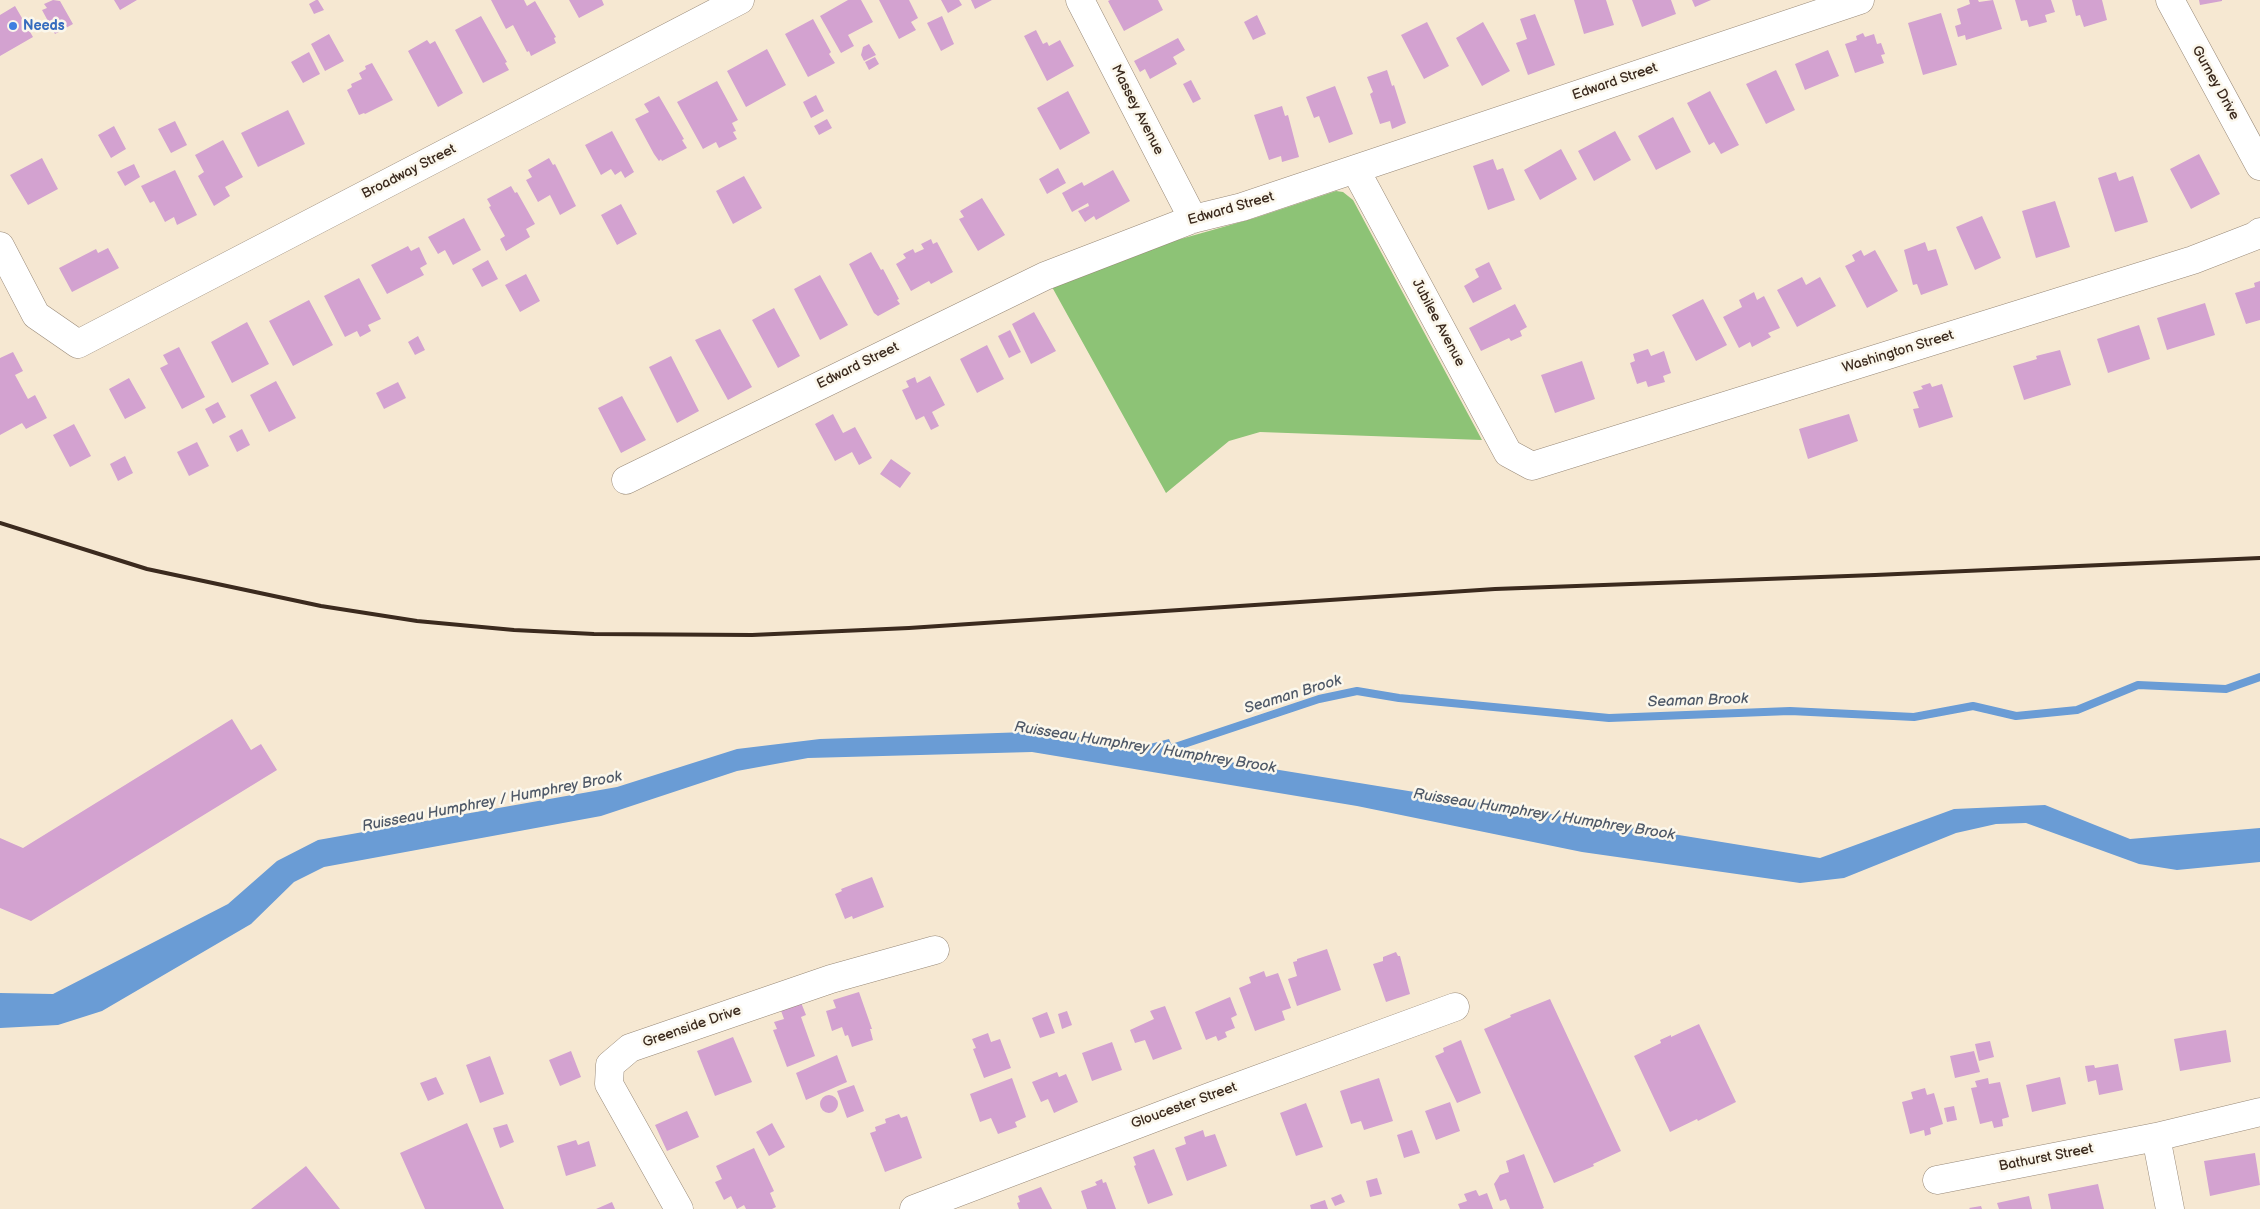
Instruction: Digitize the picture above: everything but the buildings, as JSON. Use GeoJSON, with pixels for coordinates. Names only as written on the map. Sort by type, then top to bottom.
{"type":"FeatureCollection","features":[{"type":"Feature","properties":{"kind":"street","name":"Broadway Street"},"geometry":{"type":"LineString","coordinates":[[0,246],[36,315],[78,344],[740,0]]}},
{"type":"Feature","properties":{"kind":"street","name":"Massey Avenue"},"geometry":{"type":"LineString","coordinates":[[1080,0],[1193,219]]}},
{"type":"Feature","properties":{"kind":"street","name":"Edward Street"},"geometry":{"type":"LineString","coordinates":[[626,480],[1045,276],[1193,219],[1242,207],[1860,0]]}},
{"type":"Feature","properties":{"kind":"street","name":"Gurney Drive"},"geometry":{"type":"LineString","coordinates":[[2170,0],[2260,166]]}},
{"type":"Feature","properties":{"kind":"street","name":"Jubilee Avenue"},"geometry":{"type":"LineString","coordinates":[[1355,169],[1508,453],[1532,466]]}},
{"type":"Feature","properties":{"kind":"street","name":"Washington Street"},"geometry":{"type":"LineString","coordinates":[[1532,466],[2193,260],[2255,236],[2260,232]]}},
{"type":"Feature","properties":{"kind":"street","name":"Greenside Drive"},"geometry":{"type":"LineString","coordinates":[[679,1209],[609,1084],[610,1065],[630,1048],[831,979],[935,950]]}},
{"type":"Feature","properties":{"kind":"street","name":"Gloucester Street"},"geometry":{"type":"LineString","coordinates":[[914,1209],[1212,1096],[1455,1007]]}},
{"type":"Feature","properties":{"kind":"street","name":"Bathurst Street"},"geometry":{"type":"LineString","coordinates":[[1937,1180],[2156,1136],[2260,1112]]}},
{"type":"Feature","properties":{"kind":"street"},"geometry":{"type":"LineString","coordinates":[[2156,1136],[2170,1209]]}},
{"type":"Feature","properties":{"kind":"green space"},"geometry":{"type":"Polygon","coordinates":[[[1336,191],[1343,192],[1353,200],[1482,440],[1260,432],[1229,441],[1166,493],[1052,287],[1163,244],[1255,218],[1336,191]]]}},
{"type":"Feature","properties":{"kind":"water","name":"Ruisseau Humphrey / Humphrey Brook"},"geometry":{"type":"Polygon","coordinates":[[[1027,732],[1150,744],[1169,739],[1175,753],[1820,858],[1954,809],[2045,805],[2130,839],[2260,828],[2260,862],[2177,870],[2139,864],[2026,823],[1996,824],[1956,833],[1844,878],[1800,883],[1582,852],[1357,806],[1032,752],[808,758],[737,771],[601,816],[324,867],[294,882],[251,924],[102,1011],[58,1025],[0,1028],[0,993],[53,994],[228,904],[277,861],[318,840],[617,787],[737,749],[820,739],[1027,732]]]}},
{"type":"Feature","properties":{"kind":"waterway","name":"Seaman Brook"},"geometry":{"type":"LineString","coordinates":[[1163,751],[1319,699],[1357,691],[1399,698],[1609,718],[1790,711],[1914,717],[1973,706],[2016,716],[2077,710],[2138,685],[2226,689],[2260,677]]}},
{"type":"Feature","properties":{"kind":"railway"},"geometry":{"type":"LineString","coordinates":[[0,523],[147,569],[321,606],[417,621],[514,630],[594,634],[752,635],[909,628],[1495,589],[2260,558]]}},
{"type":"Feature","properties":{"kind":"place","name":"Needs"},"geometry":{"type":"Point","coordinates":[13,26]}}]}
